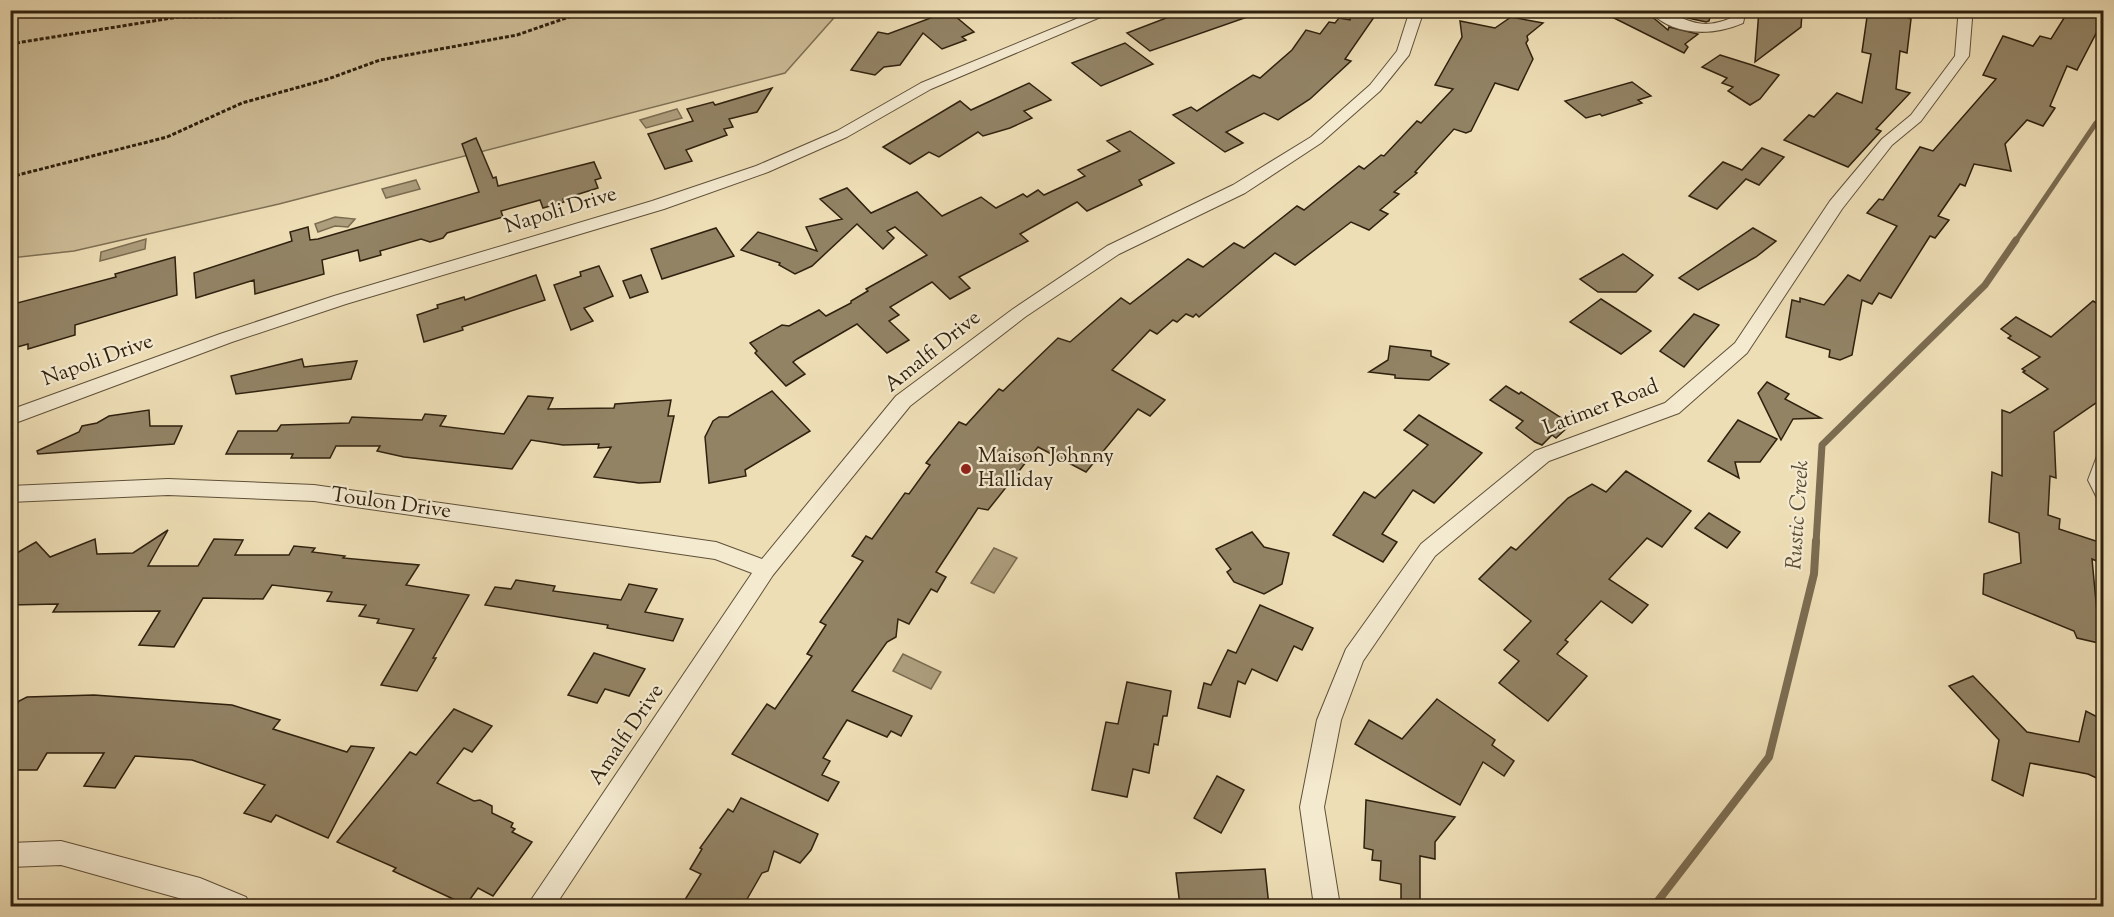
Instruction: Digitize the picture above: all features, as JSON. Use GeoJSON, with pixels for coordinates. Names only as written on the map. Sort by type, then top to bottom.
{"type":"FeatureCollection","features":[{"type":"Feature","properties":{"kind":"street","name":"Napoli Drive"},"geometry":{"type":"LineString","coordinates":[[10,418],[236,334],[340,300],[658,205],[762,169],[842,134],[926,86],[1111,10]]}},
{"type":"Feature","properties":{"kind":"street","name":"Amalfi Drive"},"geometry":{"type":"LineString","coordinates":[[540,906],[766,569],[903,401],[1019,313],[1113,250],[1239,189],[1316,140],[1375,88],[1404,52],[1417,10]]}},
{"type":"Feature","properties":{"kind":"street"},"geometry":{"type":"LineString","coordinates":[[1655,10],[1663,18],[1695,29],[1722,28],[1738,20],[1738,10]]}},
{"type":"Feature","properties":{"kind":"street","name":"Latimer Road"},"geometry":{"type":"LineString","coordinates":[[1327,906],[1312,807],[1329,720],[1354,656],[1428,550],[1542,456],[1672,408],[1741,348],[1836,205],[1887,142],[1916,118],[1962,56],[1965,19],[1962,10]]}},
{"type":"Feature","properties":{"kind":"street"},"geometry":{"type":"LineString","coordinates":[[2103,461],[2098,480],[2103,492]]}},
{"type":"Feature","properties":{"kind":"street","name":"Toulon Drive"},"geometry":{"type":"LineString","coordinates":[[10,494],[168,487],[315,493],[716,551],[766,569]]}},
{"type":"Feature","properties":{"kind":"street"},"geometry":{"type":"LineString","coordinates":[[10,855],[61,854],[200,891],[237,906]]}},
{"type":"Feature","properties":{"kind":"path"},"geometry":{"type":"LineString","coordinates":[[10,44],[178,17],[231,17],[272,10]]}},
{"type":"Feature","properties":{"kind":"path"},"geometry":{"type":"LineString","coordinates":[[10,177],[167,137],[242,104],[328,79],[380,60],[517,35],[589,10]]}},
{"type":"Feature","properties":{"kind":"shaded area"},"geometry":{"type":"Polygon","coordinates":[[[10,11],[840,11],[785,73],[279,204],[74,251],[11,258],[10,11]]]}},
{"type":"Feature","properties":{"kind":"shaded area"},"geometry":{"type":"Polygon","coordinates":[[[677,109],[682,118],[646,128],[640,120],[677,109]]]}},
{"type":"Feature","properties":{"kind":"shaded area"},"geometry":{"type":"Polygon","coordinates":[[[416,180],[420,189],[386,198],[382,189],[416,180]]]}},
{"type":"Feature","properties":{"kind":"shaded area"},"geometry":{"type":"Polygon","coordinates":[[[335,217],[355,219],[348,227],[335,226],[318,232],[315,224],[335,217]]]}},
{"type":"Feature","properties":{"kind":"shaded area"},"geometry":{"type":"Polygon","coordinates":[[[146,239],[145,249],[100,261],[101,252],[146,239]]]}},
{"type":"Feature","properties":{"kind":"shaded area"},"geometry":{"type":"Polygon","coordinates":[[[994,548],[1017,558],[994,593],[971,583],[994,548]]]}},
{"type":"Feature","properties":{"kind":"shaded area"},"geometry":{"type":"Polygon","coordinates":[[[903,654],[941,672],[931,689],[893,671],[903,654]]]}},
{"type":"Feature","properties":{"kind":"building"},"geometry":{"type":"Polygon","coordinates":[[[1187,10],[1256,10],[1256,14],[1150,51],[1127,33],[1187,10]]]}},
{"type":"Feature","properties":{"kind":"building"},"geometry":{"type":"Polygon","coordinates":[[[1352,10],[1379,10],[1345,59],[1351,61],[1310,99],[1278,120],[1264,113],[1226,132],[1243,143],[1225,152],[1173,115],[1191,107],[1197,111],[1253,75],[1260,78],[1292,50],[1306,30],[1320,34],[1329,22],[1335,23],[1339,18],[1350,20],[1352,10]]]}},
{"type":"Feature","properties":{"kind":"building"},"geometry":{"type":"Polygon","coordinates":[[[1598,10],[1644,10],[1668,30],[1669,27],[1698,34],[1685,44],[1688,47],[1684,53],[1598,10]]]}},
{"type":"Feature","properties":{"kind":"building"},"geometry":{"type":"Polygon","coordinates":[[[1672,10],[1712,10],[1709,21],[1706,22],[1688,18],[1672,10]]]}},
{"type":"Feature","properties":{"kind":"building"},"geometry":{"type":"Polygon","coordinates":[[[1759,10],[1798,10],[1802,13],[1801,27],[1755,62],[1759,10]]]}},
{"type":"Feature","properties":{"kind":"building"},"geometry":{"type":"Polygon","coordinates":[[[1868,10],[1907,10],[1907,17],[1911,19],[1907,53],[1900,51],[1896,89],[1910,93],[1876,129],[1881,131],[1848,167],[1784,140],[1809,115],[1814,117],[1837,93],[1862,103],[1871,54],[1862,52],[1868,10]]]}},
{"type":"Feature","properties":{"kind":"building"},"geometry":{"type":"Polygon","coordinates":[[[2069,10],[2103,10],[2103,20],[2077,70],[2067,66],[2050,106],[2055,108],[2043,126],[2027,120],[2005,144],[2011,171],[1974,164],[1965,186],[1960,184],[1938,216],[1949,220],[1935,238],[1930,236],[1891,298],[1879,293],[1872,304],[1862,300],[1852,355],[1840,360],[1829,357],[1830,350],[1786,337],[1792,300],[1800,302],[1800,298],[1824,305],[1848,275],[1860,281],[1897,226],[1867,213],[1879,199],[1883,200],[1920,147],[1933,151],[1996,79],[1983,75],[2003,36],[2033,46],[2040,36],[2051,39],[2069,10]]]}},
{"type":"Feature","properties":{"kind":"building"},"geometry":{"type":"Polygon","coordinates":[[[949,11],[974,32],[962,37],[966,40],[942,49],[923,33],[900,65],[884,67],[875,75],[851,70],[878,32],[888,34],[949,11]]]}},
{"type":"Feature","properties":{"kind":"building"},"geometry":{"type":"Polygon","coordinates":[[[1511,17],[1543,23],[1527,36],[1526,43],[1533,59],[1518,90],[1495,83],[1471,131],[1466,133],[1454,129],[1415,172],[1417,173],[1394,192],[1399,194],[1380,210],[1388,214],[1369,230],[1351,222],[1295,265],[1275,253],[1199,317],[1196,314],[1193,317],[1186,314],[1177,322],[1173,320],[1157,334],[1150,330],[1112,370],[1165,400],[1150,416],[1138,409],[1086,472],[1038,447],[988,510],[978,508],[936,572],[946,577],[937,592],[931,589],[909,624],[898,619],[896,637],[887,642],[852,691],[912,716],[901,736],[891,731],[887,737],[847,720],[823,758],[830,761],[822,775],[839,782],[828,801],[732,754],[767,704],[775,709],[812,656],[807,654],[826,625],[820,622],[863,561],[852,556],[866,536],[872,539],[905,493],[909,494],[930,465],[926,463],[959,422],[966,425],[999,389],[1003,391],[1058,338],[1070,342],[1121,298],[1130,304],[1188,259],[1203,267],[1234,243],[1244,248],[1297,206],[1304,210],[1359,166],[1364,169],[1381,155],[1384,156],[1417,121],[1421,123],[1453,89],[1435,85],[1462,37],[1460,21],[1495,28],[1511,17]]]}},
{"type":"Feature","properties":{"kind":"building"},"geometry":{"type":"Polygon","coordinates":[[[1125,43],[1153,64],[1101,86],[1072,63],[1125,43]]]}},
{"type":"Feature","properties":{"kind":"building"},"geometry":{"type":"Polygon","coordinates":[[[1720,55],[1779,75],[1760,99],[1750,105],[1728,91],[1733,87],[1722,83],[1727,78],[1702,67],[1720,55]]]}},
{"type":"Feature","properties":{"kind":"building"},"geometry":{"type":"Polygon","coordinates":[[[1632,82],[1651,96],[1638,100],[1642,103],[1602,116],[1600,114],[1586,118],[1565,101],[1632,82]]]}},
{"type":"Feature","properties":{"kind":"building"},"geometry":{"type":"Polygon","coordinates":[[[1029,83],[1051,100],[1024,111],[1032,118],[1010,128],[983,136],[978,132],[939,157],[929,152],[910,164],[883,147],[960,101],[971,110],[1029,83]]]}},
{"type":"Feature","properties":{"kind":"building"},"geometry":{"type":"Polygon","coordinates":[[[772,88],[757,112],[729,119],[733,127],[724,129],[727,135],[686,150],[692,161],[665,169],[648,134],[693,121],[687,109],[713,102],[715,105],[772,88]]]}},
{"type":"Feature","properties":{"kind":"building"},"geometry":{"type":"Polygon","coordinates":[[[1130,131],[1174,163],[1139,180],[1142,185],[1087,211],[1077,202],[1020,234],[1028,241],[959,277],[970,288],[950,299],[932,282],[890,307],[899,315],[889,321],[909,340],[887,353],[857,324],[793,362],[805,374],[786,386],[755,353],[757,351],[750,343],[782,325],[789,326],[819,310],[826,316],[851,303],[868,291],[866,289],[927,255],[895,227],[887,231],[894,238],[883,249],[857,224],[812,266],[795,274],[779,265],[780,263],[741,250],[758,232],[817,251],[806,227],[842,219],[820,199],[847,188],[871,213],[917,192],[942,216],[981,197],[996,208],[1023,194],[1027,197],[1038,190],[1044,195],[1085,176],[1078,170],[1120,151],[1107,141],[1130,131]]]}},
{"type":"Feature","properties":{"kind":"building"},"geometry":{"type":"Polygon","coordinates":[[[476,138],[493,178],[496,177],[498,186],[594,162],[601,178],[595,180],[598,188],[543,208],[540,200],[501,211],[503,217],[447,233],[443,238],[430,242],[421,239],[380,251],[381,255],[360,261],[358,250],[322,260],[324,274],[255,294],[254,280],[196,298],[194,273],[292,241],[290,232],[308,227],[310,240],[318,239],[479,192],[462,144],[476,138]]]}},
{"type":"Feature","properties":{"kind":"building"},"geometry":{"type":"Polygon","coordinates":[[[1762,148],[1784,157],[1759,185],[1746,179],[1717,209],[1689,196],[1723,162],[1742,170],[1762,148]]]}},
{"type":"Feature","properties":{"kind":"building"},"geometry":{"type":"Polygon","coordinates":[[[716,228],[734,256],[662,279],[651,249],[716,228]]]}},
{"type":"Feature","properties":{"kind":"building"},"geometry":{"type":"Polygon","coordinates":[[[1753,228],[1776,241],[1756,257],[1698,290],[1679,278],[1753,228]]]}},
{"type":"Feature","properties":{"kind":"building"},"geometry":{"type":"Polygon","coordinates":[[[1623,254],[1653,275],[1636,292],[1598,292],[1580,279],[1623,254]]]}},
{"type":"Feature","properties":{"kind":"building"},"geometry":{"type":"Polygon","coordinates":[[[175,257],[177,295],[75,325],[75,335],[28,349],[28,344],[10,349],[10,312],[16,310],[17,303],[116,277],[115,274],[175,257]]]}},
{"type":"Feature","properties":{"kind":"building"},"geometry":{"type":"Polygon","coordinates":[[[599,266],[613,296],[584,308],[593,321],[571,330],[554,285],[581,276],[580,272],[599,266]]]}},
{"type":"Feature","properties":{"kind":"building"},"geometry":{"type":"Polygon","coordinates":[[[536,275],[545,300],[424,342],[417,315],[438,308],[437,305],[464,297],[465,300],[536,275]]]}},
{"type":"Feature","properties":{"kind":"building"},"geometry":{"type":"Polygon","coordinates":[[[641,275],[648,292],[630,298],[623,281],[641,275]]]}},
{"type":"Feature","properties":{"kind":"building"},"geometry":{"type":"Polygon","coordinates":[[[1601,299],[1651,331],[1621,354],[1570,322],[1601,299]]]}},
{"type":"Feature","properties":{"kind":"building"},"geometry":{"type":"Polygon","coordinates":[[[2093,301],[2103,307],[2103,398],[2054,432],[2056,478],[2050,476],[2048,515],[2060,519],[2059,529],[2099,542],[2099,562],[2092,559],[2098,623],[2103,625],[2103,644],[2077,638],[2074,631],[1983,594],[1984,574],[2021,563],[2019,533],[1989,522],[1992,472],[2002,476],[2002,410],[2010,413],[2048,389],[2022,369],[2040,357],[2008,338],[2011,336],[2001,329],[2016,317],[2051,337],[2093,301]]]}},
{"type":"Feature","properties":{"kind":"building"},"geometry":{"type":"Polygon","coordinates":[[[1694,314],[1719,325],[1684,367],[1660,351],[1694,314]]]}},
{"type":"Feature","properties":{"kind":"building"},"geometry":{"type":"Polygon","coordinates":[[[1390,346],[1431,351],[1431,356],[1449,364],[1429,380],[1395,378],[1395,375],[1369,372],[1388,360],[1390,346]]]}},
{"type":"Feature","properties":{"kind":"building"},"geometry":{"type":"Polygon","coordinates":[[[302,359],[304,367],[357,361],[351,379],[236,394],[231,376],[302,359]]]}},
{"type":"Feature","properties":{"kind":"building"},"geometry":{"type":"Polygon","coordinates":[[[1767,382],[1789,394],[1785,399],[1821,418],[1793,419],[1781,440],[1758,393],[1767,382]]]}},
{"type":"Feature","properties":{"kind":"building"},"geometry":{"type":"Polygon","coordinates":[[[1506,386],[1519,394],[1521,392],[1571,424],[1556,438],[1552,435],[1542,445],[1535,442],[1516,428],[1523,421],[1490,400],[1506,386]]]}},
{"type":"Feature","properties":{"kind":"building"},"geometry":{"type":"Polygon","coordinates":[[[772,391],[810,431],[745,470],[746,476],[709,483],[705,437],[713,421],[719,417],[728,417],[772,391]]]}},
{"type":"Feature","properties":{"kind":"building"},"geometry":{"type":"Polygon","coordinates":[[[528,396],[553,398],[548,409],[614,408],[615,404],[671,400],[668,416],[674,416],[660,482],[639,483],[594,477],[611,447],[598,448],[599,444],[563,445],[531,440],[512,469],[404,457],[377,451],[380,446],[336,446],[330,458],[291,458],[293,454],[226,454],[238,431],[277,431],[281,425],[349,423],[352,417],[422,420],[425,414],[446,416],[440,426],[504,434],[528,396]]]}},
{"type":"Feature","properties":{"kind":"building"},"geometry":{"type":"Polygon","coordinates":[[[149,410],[150,426],[182,426],[174,444],[38,454],[37,451],[79,432],[82,426],[97,423],[109,416],[149,410]]]}},
{"type":"Feature","properties":{"kind":"building"},"geometry":{"type":"Polygon","coordinates":[[[1419,415],[1482,453],[1434,503],[1413,490],[1382,534],[1397,542],[1383,562],[1333,535],[1364,492],[1375,498],[1428,445],[1404,430],[1419,415]]]}},
{"type":"Feature","properties":{"kind":"building"},"geometry":{"type":"Polygon","coordinates":[[[1738,420],[1777,439],[1760,462],[1735,462],[1739,478],[1708,461],[1738,420]]]}},
{"type":"Feature","properties":{"kind":"building"},"geometry":{"type":"Polygon","coordinates":[[[1626,471],[1691,511],[1662,547],[1647,538],[1609,579],[1648,605],[1632,623],[1601,601],[1565,640],[1568,642],[1557,654],[1587,676],[1548,721],[1499,683],[1519,661],[1504,650],[1531,621],[1479,579],[1511,547],[1516,550],[1568,498],[1592,484],[1606,492],[1626,471]]]}},
{"type":"Feature","properties":{"kind":"building"},"geometry":{"type":"Polygon","coordinates":[[[1709,513],[1740,532],[1727,548],[1695,528],[1709,513]]]}},
{"type":"Feature","properties":{"kind":"building"},"geometry":{"type":"Polygon","coordinates":[[[168,530],[148,566],[198,566],[214,539],[243,540],[235,555],[289,555],[294,546],[315,548],[312,552],[345,556],[343,558],[419,565],[406,585],[469,595],[417,691],[381,685],[414,629],[377,623],[379,619],[359,616],[366,605],[327,601],[332,592],[272,585],[263,599],[203,598],[174,647],[139,645],[160,611],[53,612],[58,604],[10,605],[10,554],[17,553],[36,542],[50,557],[95,539],[97,554],[133,553],[168,530]]]}},
{"type":"Feature","properties":{"kind":"building"},"geometry":{"type":"Polygon","coordinates":[[[1252,532],[1264,547],[1289,553],[1282,584],[1264,594],[1234,582],[1227,572],[1231,569],[1216,549],[1252,532]]]}},
{"type":"Feature","properties":{"kind":"building"},"geometry":{"type":"Polygon","coordinates":[[[516,580],[555,586],[553,591],[621,600],[629,584],[657,589],[645,612],[683,619],[673,641],[607,628],[608,625],[485,605],[495,587],[511,589],[516,580]]]}},
{"type":"Feature","properties":{"kind":"building"},"geometry":{"type":"Polygon","coordinates":[[[1260,605],[1313,628],[1302,650],[1294,646],[1277,681],[1252,669],[1245,684],[1238,681],[1230,717],[1198,708],[1204,683],[1211,685],[1228,650],[1236,653],[1260,605]]]}},
{"type":"Feature","properties":{"kind":"building"},"geometry":{"type":"Polygon","coordinates":[[[594,653],[645,669],[629,696],[605,689],[597,703],[568,695],[594,653]]]}},
{"type":"Feature","properties":{"kind":"building"},"geometry":{"type":"Polygon","coordinates":[[[1973,676],[2027,732],[2079,742],[2086,711],[2103,720],[2103,781],[2088,774],[2030,763],[2023,796],[1992,780],[1999,740],[1949,686],[1973,676]]]}},
{"type":"Feature","properties":{"kind":"building"},"geometry":{"type":"Polygon","coordinates":[[[1127,682],[1171,691],[1167,716],[1163,716],[1158,745],[1154,744],[1149,773],[1133,769],[1127,797],[1092,790],[1106,722],[1118,724],[1127,682]]]}},
{"type":"Feature","properties":{"kind":"building"},"geometry":{"type":"Polygon","coordinates":[[[94,695],[232,705],[280,720],[273,729],[347,752],[351,746],[374,748],[328,838],[276,815],[271,822],[244,813],[265,785],[192,760],[135,756],[115,788],[84,786],[104,753],[47,753],[37,770],[10,770],[10,717],[19,701],[27,697],[94,695]]]}},
{"type":"Feature","properties":{"kind":"building"},"geometry":{"type":"Polygon","coordinates":[[[1437,699],[1495,740],[1492,745],[1514,761],[1504,776],[1483,762],[1460,805],[1355,744],[1369,720],[1402,739],[1437,699]]]}},
{"type":"Feature","properties":{"kind":"building"},"geometry":{"type":"Polygon","coordinates":[[[454,709],[492,726],[472,752],[464,748],[437,783],[474,801],[480,800],[492,806],[492,813],[513,823],[511,827],[515,829],[512,832],[532,842],[493,896],[478,888],[466,905],[393,871],[396,868],[337,842],[410,752],[416,755],[454,709]]]}},
{"type":"Feature","properties":{"kind":"building"},"geometry":{"type":"Polygon","coordinates":[[[1217,776],[1244,790],[1221,833],[1194,818],[1217,776]]]}},
{"type":"Feature","properties":{"kind":"building"},"geometry":{"type":"Polygon","coordinates":[[[741,798],[818,834],[811,850],[800,863],[774,851],[768,871],[762,873],[743,906],[681,906],[701,874],[690,869],[702,849],[700,848],[728,809],[733,812],[741,798]]]}},
{"type":"Feature","properties":{"kind":"building"},"geometry":{"type":"Polygon","coordinates":[[[1366,800],[1455,817],[1435,842],[1435,859],[1420,856],[1420,906],[1401,906],[1401,884],[1380,880],[1381,861],[1372,860],[1373,850],[1364,848],[1366,800]]]}},
{"type":"Feature","properties":{"kind":"building"},"geometry":{"type":"Polygon","coordinates":[[[1265,869],[1269,906],[1180,906],[1176,873],[1265,869]]]}},
{"type":"Feature","properties":{"kind":"waterway","name":"Rustic Creek"},"geometry":{"type":"LineString","coordinates":[[2015,242],[2096,123],[2104,117]]}},
{"type":"Feature","properties":{"kind":"waterway","name":"Rustic Creek"},"geometry":{"type":"LineString","coordinates":[[1816,543],[1822,445],[1985,285],[2016,240]]}},
{"type":"Feature","properties":{"kind":"waterway","name":"Rustic Creek"},"geometry":{"type":"LineString","coordinates":[[1654,906],[1769,757],[1814,574],[1816,541]]}},
{"type":"Feature","properties":{"kind":"place","name":"Maison Johnny Halliday"},"geometry":{"type":"Point","coordinates":[966,469]}}]}
